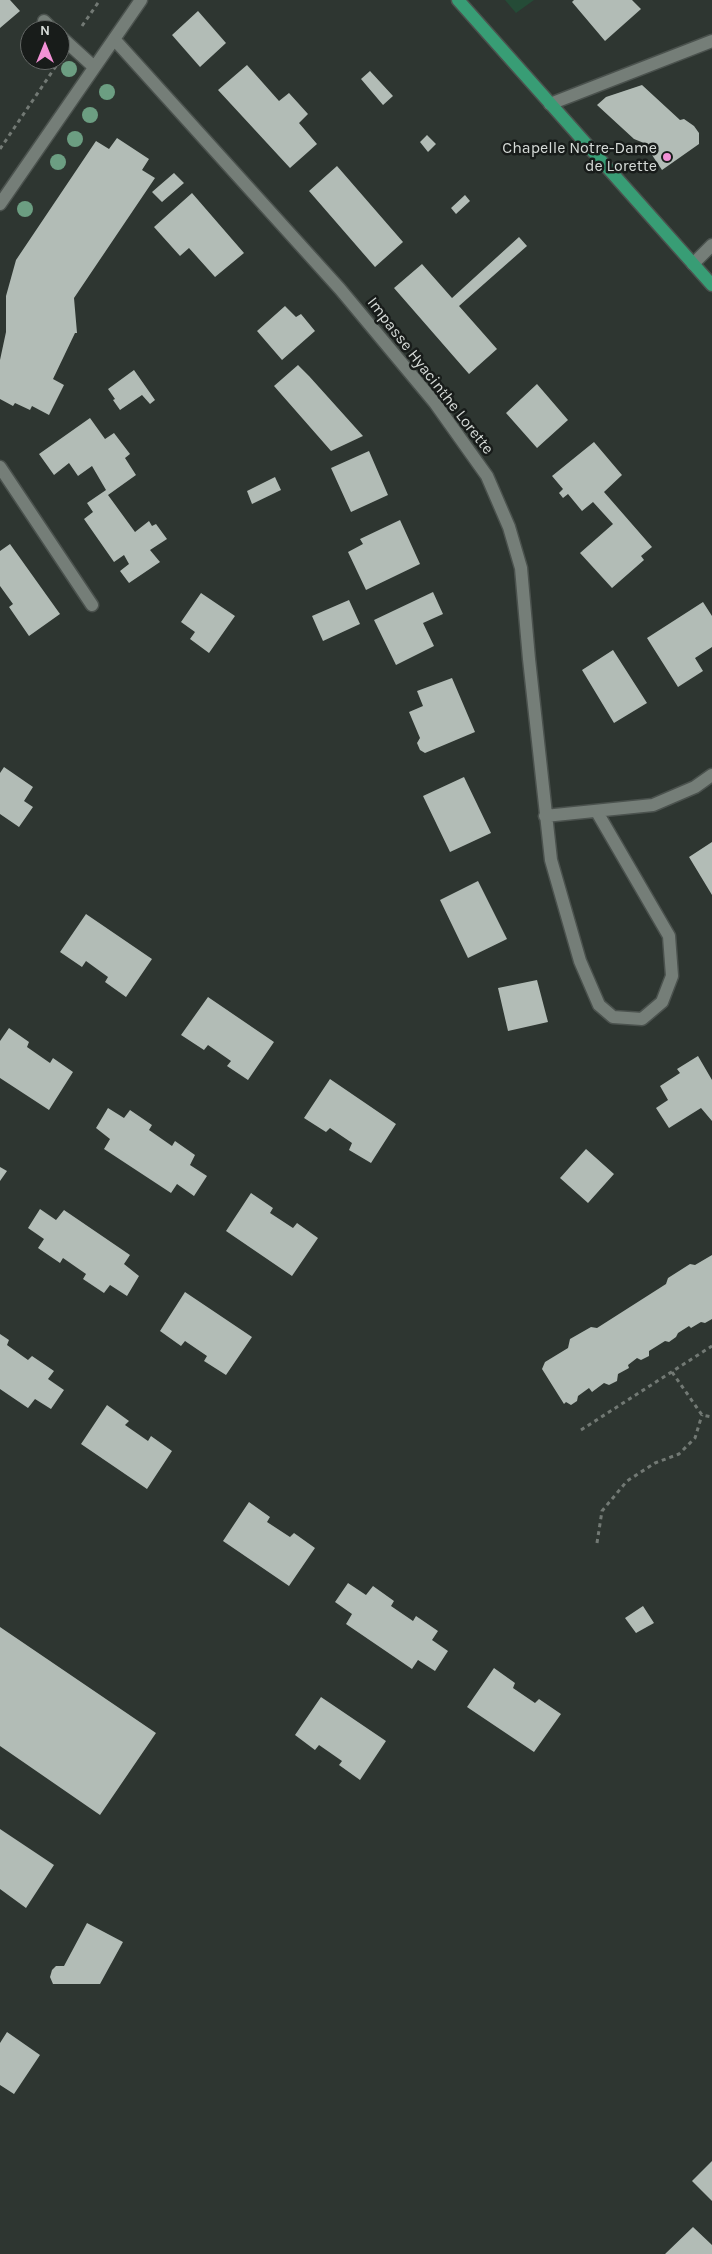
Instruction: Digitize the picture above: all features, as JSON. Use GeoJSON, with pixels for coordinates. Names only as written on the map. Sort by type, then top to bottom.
{"type":"FeatureCollection","features":[{"type":"Feature","properties":{"kind":"main road"},"geometry":{"type":"LineString","coordinates":[[458,0],[712,285]]}},
{"type":"Feature","properties":{"kind":"street"},"geometry":{"type":"LineString","coordinates":[[0,204],[141,0]]}},
{"type":"Feature","properties":{"kind":"street","name":"Impasse Hyacinthe Lorette"},"geometry":{"type":"LineString","coordinates":[[114,39],[340,289],[435,403],[487,476],[509,527],[521,568],[545,816],[552,860],[580,961],[599,1005],[613,1017],[642,1019],[662,1002],[672,976],[669,936],[597,812]]}},
{"type":"Feature","properties":{"kind":"street"},"geometry":{"type":"LineString","coordinates":[[550,104],[712,41]]}},
{"type":"Feature","properties":{"kind":"street"},"geometry":{"type":"LineString","coordinates":[[70,45],[94,67]]}},
{"type":"Feature","properties":{"kind":"street"},"geometry":{"type":"LineString","coordinates":[[693,264],[712,246]]}},
{"type":"Feature","properties":{"kind":"street"},"geometry":{"type":"LineString","coordinates":[[0,467],[92,605]]}},
{"type":"Feature","properties":{"kind":"street"},"geometry":{"type":"LineString","coordinates":[[545,816],[653,805],[695,788],[712,775]]}},
{"type":"Feature","properties":{"kind":"path"},"geometry":{"type":"LineString","coordinates":[[0,149],[52,70]]}},
{"type":"Feature","properties":{"kind":"path"},"geometry":{"type":"LineString","coordinates":[[581,1430],[712,1346]]}},
{"type":"Feature","properties":{"kind":"path"},"geometry":{"type":"LineString","coordinates":[[672,1372],[702,1415],[712,1417]]}},
{"type":"Feature","properties":{"kind":"path"},"geometry":{"type":"LineString","coordinates":[[597,1543],[602,1511],[627,1481],[655,1463],[679,1454],[696,1438],[702,1415]]}},
{"type":"Feature","properties":{"kind":"green space"},"geometry":{"type":"Polygon","coordinates":[[[505,0],[534,0],[516,13],[505,0]]]}},
{"type":"Feature","properties":{"kind":"building"},"geometry":{"type":"Polygon","coordinates":[[[0,0],[10,0],[20,11],[0,28],[0,0]]]}},
{"type":"Feature","properties":{"kind":"building"},"geometry":{"type":"Polygon","coordinates":[[[574,0],[632,0],[641,9],[605,41],[572,2],[574,0]]]}},
{"type":"Feature","properties":{"kind":"building"},"geometry":{"type":"Polygon","coordinates":[[[198,11],[226,43],[200,67],[172,35],[198,11]]]}},
{"type":"Feature","properties":{"kind":"building"},"geometry":{"type":"Polygon","coordinates":[[[247,65],[279,101],[289,93],[308,114],[299,123],[317,144],[290,168],[218,90],[247,65]]]}},
{"type":"Feature","properties":{"kind":"building"},"geometry":{"type":"Polygon","coordinates":[[[370,71],[393,96],[383,105],[361,79],[370,71]]]}},
{"type":"Feature","properties":{"kind":"building"},"geometry":{"type":"Polygon","coordinates":[[[642,85],[680,120],[684,119],[694,126],[699,133],[699,144],[662,170],[644,143],[634,139],[597,105],[606,97],[642,85]]]}},
{"type":"Feature","properties":{"kind":"building"},"geometry":{"type":"Polygon","coordinates":[[[427,135],[436,144],[428,152],[420,142],[427,135]]]}},
{"type":"Feature","properties":{"kind":"building"},"geometry":{"type":"Polygon","coordinates":[[[117,138],[149,159],[142,170],[155,178],[74,298],[77,333],[75,333],[53,379],[64,385],[49,415],[32,406],[30,410],[15,403],[13,406],[0,399],[0,360],[6,332],[6,296],[16,260],[96,141],[109,149],[117,138]]]}},
{"type":"Feature","properties":{"kind":"building"},"geometry":{"type":"Polygon","coordinates":[[[337,166],[403,242],[375,267],[309,191],[337,166]]]}},
{"type":"Feature","properties":{"kind":"building"},"geometry":{"type":"Polygon","coordinates":[[[174,173],[184,183],[162,202],[152,192],[174,173]]]}},
{"type":"Feature","properties":{"kind":"building"},"geometry":{"type":"Polygon","coordinates":[[[192,193],[244,253],[215,277],[189,248],[180,256],[154,227],[192,193]]]}},
{"type":"Feature","properties":{"kind":"building"},"geometry":{"type":"Polygon","coordinates":[[[465,195],[470,201],[456,214],[451,208],[465,195]]]}},
{"type":"Feature","properties":{"kind":"building"},"geometry":{"type":"Polygon","coordinates":[[[519,237],[527,246],[459,306],[497,349],[469,374],[394,288],[422,264],[452,298],[519,237]]]}},
{"type":"Feature","properties":{"kind":"building"},"geometry":{"type":"Polygon","coordinates":[[[285,306],[296,317],[301,314],[315,331],[282,360],[257,331],[285,306]]]}},
{"type":"Feature","properties":{"kind":"building"},"geometry":{"type":"Polygon","coordinates":[[[298,365],[363,436],[331,451],[274,386],[298,365]]]}},
{"type":"Feature","properties":{"kind":"building"},"geometry":{"type":"Polygon","coordinates":[[[134,370],[155,400],[150,404],[142,395],[120,410],[108,389],[134,370]]]}},
{"type":"Feature","properties":{"kind":"building"},"geometry":{"type":"Polygon","coordinates":[[[537,384],[568,420],[537,448],[506,413],[537,384]]]}},
{"type":"Feature","properties":{"kind":"building"},"geometry":{"type":"Polygon","coordinates":[[[90,418],[105,439],[114,433],[130,454],[125,458],[136,475],[108,495],[135,532],[149,521],[152,526],[156,524],[167,539],[150,550],[160,562],[129,583],[120,571],[129,564],[124,555],[114,562],[84,519],[93,512],[87,503],[106,490],[92,466],[78,476],[69,463],[54,475],[39,454],[90,418]]]}},
{"type":"Feature","properties":{"kind":"building"},"geometry":{"type":"Polygon","coordinates":[[[594,442],[622,475],[604,492],[652,547],[641,556],[644,560],[612,588],[580,553],[613,524],[593,502],[582,511],[568,494],[563,498],[559,493],[563,489],[552,476],[594,442]]]}},
{"type":"Feature","properties":{"kind":"building"},"geometry":{"type":"Polygon","coordinates":[[[369,451],[388,495],[351,512],[331,468],[369,451]]]}},
{"type":"Feature","properties":{"kind":"building"},"geometry":{"type":"Polygon","coordinates":[[[275,477],[281,490],[252,504],[247,491],[275,477]]]}},
{"type":"Feature","properties":{"kind":"building"},"geometry":{"type":"Polygon","coordinates":[[[400,520],[420,564],[366,590],[348,552],[363,544],[360,539],[400,520]]]}},
{"type":"Feature","properties":{"kind":"building"},"geometry":{"type":"Polygon","coordinates":[[[10,544],[60,614],[29,636],[9,607],[13,604],[0,586],[0,551],[10,544]]]}},
{"type":"Feature","properties":{"kind":"building"},"geometry":{"type":"Polygon","coordinates":[[[433,592],[443,614],[423,623],[434,646],[396,665],[374,620],[433,592]]]}},
{"type":"Feature","properties":{"kind":"building"},"geometry":{"type":"Polygon","coordinates":[[[201,593],[235,616],[209,653],[190,639],[195,632],[181,622],[201,593]]]}},
{"type":"Feature","properties":{"kind":"building"},"geometry":{"type":"Polygon","coordinates":[[[349,600],[360,624],[323,641],[312,616],[349,600]]]}},
{"type":"Feature","properties":{"kind":"building"},"geometry":{"type":"Polygon","coordinates":[[[703,602],[712,616],[712,647],[695,658],[703,671],[678,687],[647,638],[703,602]]]}},
{"type":"Feature","properties":{"kind":"building"},"geometry":{"type":"Polygon","coordinates":[[[613,650],[647,703],[614,723],[582,670],[613,650]]]}},
{"type":"Feature","properties":{"kind":"building"},"geometry":{"type":"Polygon","coordinates":[[[452,678],[475,732],[425,753],[420,750],[417,743],[420,738],[409,712],[423,706],[417,691],[452,678]]]}},
{"type":"Feature","properties":{"kind":"building"},"geometry":{"type":"Polygon","coordinates":[[[4,767],[33,787],[24,801],[33,807],[19,827],[0,814],[0,773],[4,767]]]}},
{"type":"Feature","properties":{"kind":"building"},"geometry":{"type":"Polygon","coordinates":[[[464,777],[491,833],[450,852],[423,796],[464,777]]]}},
{"type":"Feature","properties":{"kind":"building"},"geometry":{"type":"Polygon","coordinates":[[[712,842],[712,895],[689,857],[712,842]]]}},
{"type":"Feature","properties":{"kind":"building"},"geometry":{"type":"Polygon","coordinates":[[[478,881],[507,939],[468,958],[440,900],[478,881]]]}},
{"type":"Feature","properties":{"kind":"building"},"geometry":{"type":"Polygon","coordinates":[[[86,914],[152,959],[126,997],[105,982],[108,977],[86,961],[82,967],[60,952],[86,914]]]}},
{"type":"Feature","properties":{"kind":"building"},"geometry":{"type":"Polygon","coordinates":[[[537,980],[548,1022],[508,1031],[498,988],[537,980]]]}},
{"type":"Feature","properties":{"kind":"building"},"geometry":{"type":"Polygon","coordinates":[[[208,997],[274,1042],[248,1080],[227,1066],[231,1061],[208,1045],[204,1050],[181,1035],[208,997]]]}},
{"type":"Feature","properties":{"kind":"building"},"geometry":{"type":"Polygon","coordinates":[[[9,1028],[29,1042],[27,1047],[50,1063],[53,1058],[73,1072],[49,1110],[0,1078],[0,1041],[9,1028]]]}},
{"type":"Feature","properties":{"kind":"building"},"geometry":{"type":"Polygon","coordinates":[[[698,1056],[712,1080],[712,1121],[701,1108],[669,1128],[656,1108],[668,1100],[660,1086],[680,1073],[677,1069],[698,1056]]]}},
{"type":"Feature","properties":{"kind":"building"},"geometry":{"type":"Polygon","coordinates":[[[330,1079],[396,1124],[371,1163],[349,1150],[352,1143],[330,1128],[326,1132],[304,1118],[330,1079]]]}},
{"type":"Feature","properties":{"kind":"building"},"geometry":{"type":"Polygon","coordinates":[[[108,1108],[124,1118],[130,1110],[152,1125],[149,1130],[172,1146],[175,1141],[195,1155],[190,1165],[207,1176],[194,1196],[177,1184],[171,1193],[104,1149],[110,1139],[96,1128],[108,1108]]]}},
{"type":"Feature","properties":{"kind":"building"},"geometry":{"type":"Polygon","coordinates":[[[586,1149],[614,1174],[588,1203],[560,1178],[586,1149]]]}},
{"type":"Feature","properties":{"kind":"building"},"geometry":{"type":"Polygon","coordinates":[[[0,1167],[7,1171],[0,1181],[0,1167]]]}},
{"type":"Feature","properties":{"kind":"building"},"geometry":{"type":"Polygon","coordinates":[[[251,1193],[273,1208],[270,1213],[293,1228],[297,1223],[318,1238],[292,1276],[226,1231],[251,1193]]]}},
{"type":"Feature","properties":{"kind":"building"},"geometry":{"type":"Polygon","coordinates":[[[40,1209],[56,1220],[64,1210],[130,1255],[124,1264],[139,1276],[127,1296],[110,1285],[104,1293],[83,1279],[86,1274],[63,1258],[60,1263],[38,1248],[44,1239],[28,1228],[40,1209]]]}},
{"type":"Feature","properties":{"kind":"building"},"geometry":{"type":"Polygon","coordinates":[[[712,1255],[712,1319],[705,1323],[701,1322],[691,1328],[689,1326],[669,1342],[665,1341],[649,1351],[649,1356],[641,1360],[637,1358],[628,1365],[629,1368],[618,1374],[617,1381],[609,1385],[604,1383],[592,1392],[589,1388],[578,1396],[577,1401],[571,1405],[566,1402],[564,1404],[542,1369],[545,1362],[568,1348],[570,1339],[591,1327],[597,1328],[666,1284],[668,1278],[690,1264],[695,1265],[712,1255]]]}},
{"type":"Feature","properties":{"kind":"building"},"geometry":{"type":"Polygon","coordinates":[[[185,1292],[252,1337],[226,1375],[204,1361],[207,1356],[185,1341],[181,1346],[160,1331],[185,1292]]]}},
{"type":"Feature","properties":{"kind":"building"},"geometry":{"type":"Polygon","coordinates":[[[0,1334],[9,1340],[7,1345],[28,1360],[32,1356],[54,1371],[48,1379],[64,1390],[51,1409],[35,1399],[28,1408],[0,1389],[0,1334]]]}},
{"type":"Feature","properties":{"kind":"building"},"geometry":{"type":"Polygon","coordinates":[[[107,1405],[129,1421],[125,1425],[148,1441],[151,1436],[172,1451],[147,1489],[81,1444],[107,1405]]]}},
{"type":"Feature","properties":{"kind":"building"},"geometry":{"type":"Polygon","coordinates":[[[249,1502],[270,1517],[267,1522],[290,1537],[294,1533],[315,1548],[289,1586],[223,1541],[249,1502]]]}},
{"type":"Feature","properties":{"kind":"building"},"geometry":{"type":"Polygon","coordinates":[[[348,1583],[366,1595],[373,1586],[394,1601],[391,1606],[413,1621],[416,1616],[438,1631],[432,1640],[448,1651],[435,1671],[418,1660],[412,1669],[346,1624],[352,1614],[335,1602],[348,1583]]]}},
{"type":"Feature","properties":{"kind":"building"},"geometry":{"type":"Polygon","coordinates":[[[643,1606],[654,1623],[636,1633],[625,1618],[643,1606]]]}},
{"type":"Feature","properties":{"kind":"building"},"geometry":{"type":"Polygon","coordinates":[[[0,1627],[156,1733],[100,1815],[0,1746],[0,1627]]]}},
{"type":"Feature","properties":{"kind":"building"},"geometry":{"type":"Polygon","coordinates":[[[494,1668],[515,1683],[513,1688],[535,1703],[539,1699],[561,1714],[534,1752],[467,1707],[494,1668]]]}},
{"type":"Feature","properties":{"kind":"building"},"geometry":{"type":"Polygon","coordinates":[[[321,1697],[386,1741],[360,1780],[339,1765],[342,1761],[319,1745],[315,1750],[295,1735],[321,1697]]]}},
{"type":"Feature","properties":{"kind":"building"},"geometry":{"type":"Polygon","coordinates":[[[0,1829],[54,1865],[26,1908],[0,1889],[0,1829]]]}},
{"type":"Feature","properties":{"kind":"building"},"geometry":{"type":"Polygon","coordinates":[[[87,1923],[123,1942],[100,1984],[53,1984],[50,1977],[52,1970],[56,1966],[64,1966],[87,1923]]]}},
{"type":"Feature","properties":{"kind":"building"},"geometry":{"type":"Polygon","coordinates":[[[7,2032],[40,2055],[14,2094],[0,2085],[0,2043],[7,2032]]]}},
{"type":"Feature","properties":{"kind":"building"},"geometry":{"type":"Polygon","coordinates":[[[712,2161],[712,2201],[692,2181],[712,2161]]]}},
{"type":"Feature","properties":{"kind":"building"},"geometry":{"type":"Polygon","coordinates":[[[693,2227],[712,2245],[712,2254],[665,2254],[693,2227]]]}},
{"type":"Feature","properties":{"kind":"place","name":"Chapelle Notre-Dame de Lorette"},"geometry":{"type":"Point","coordinates":[667,157]}}]}
